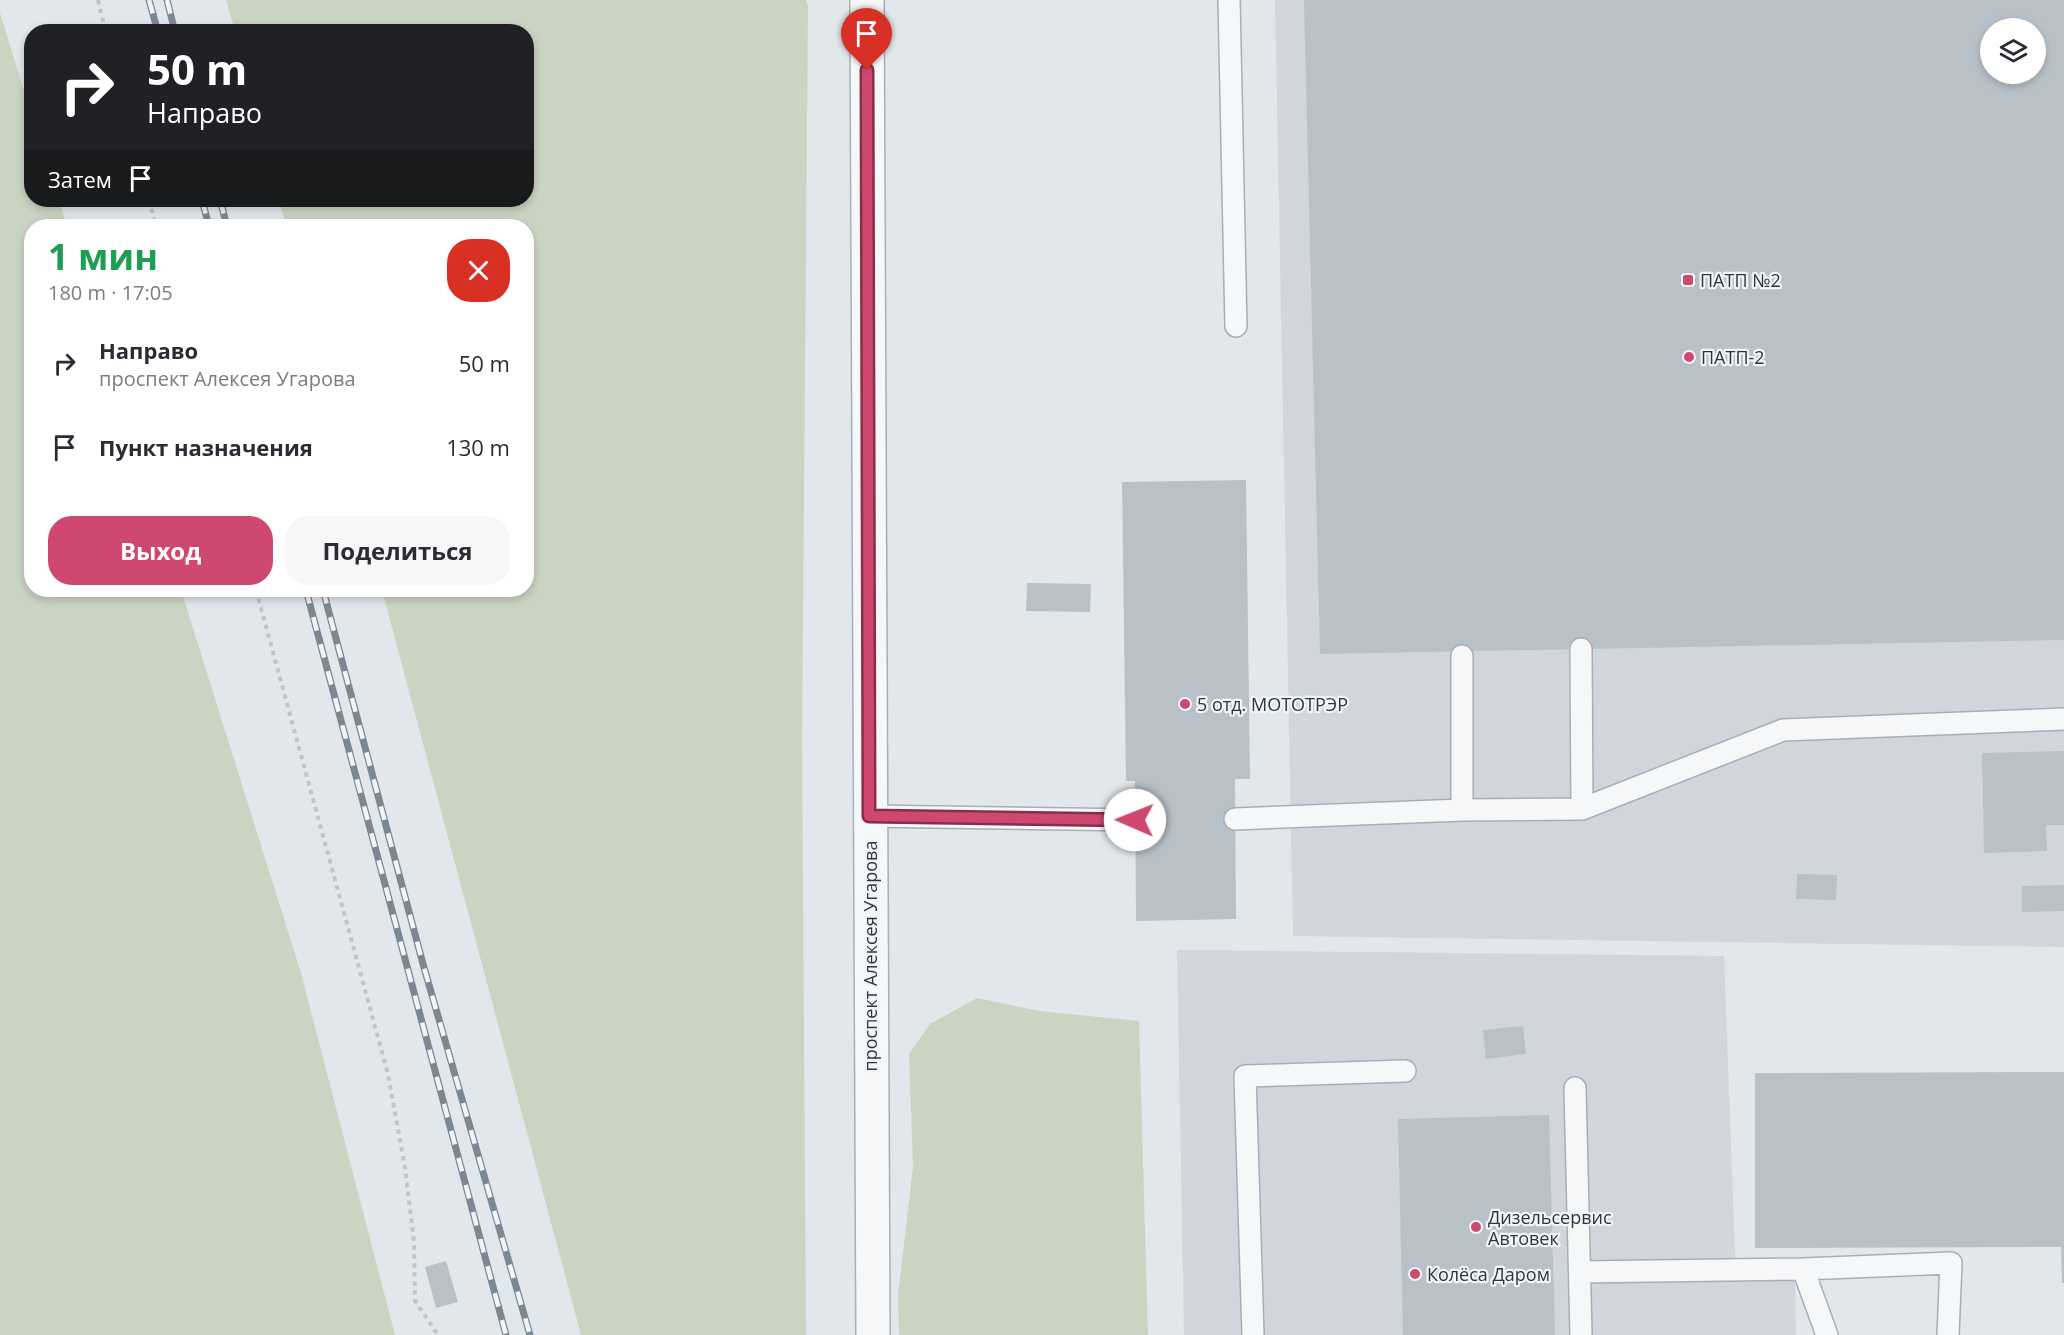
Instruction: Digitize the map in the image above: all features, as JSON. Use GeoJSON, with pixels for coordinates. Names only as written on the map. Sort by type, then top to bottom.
{"type":"FeatureCollection","features":[{"type":"Feature","properties":{"kind":"street","name":"проспект Алексея Угарова"},"geometry":{"type":"LineString","coordinates":[[867,0],[873,1335]]}},
{"type":"Feature","properties":{"kind":"lane"},"geometry":{"type":"LineString","coordinates":[[1229,0],[1236,326]]}},
{"type":"Feature","properties":{"kind":"lane"},"geometry":{"type":"LineString","coordinates":[[1581,649],[1582,809]]}},
{"type":"Feature","properties":{"kind":"lane"},"geometry":{"type":"LineString","coordinates":[[1462,656],[1462,810]]}},
{"type":"Feature","properties":{"kind":"lane"},"geometry":{"type":"LineString","coordinates":[[1235,819],[1462,810],[1582,809],[1783,730],[2064,719]]}},
{"type":"Feature","properties":{"kind":"lane"},"geometry":{"type":"LineString","coordinates":[[869,816],[1135,820]]}},
{"type":"Feature","properties":{"kind":"lane"},"geometry":{"type":"LineString","coordinates":[[1253,1335],[1245,1076],[1405,1071]]}},
{"type":"Feature","properties":{"kind":"lane"},"geometry":{"type":"LineString","coordinates":[[1575,1088],[1581,1335]]}},
{"type":"Feature","properties":{"kind":"lane"},"geometry":{"type":"LineString","coordinates":[[1580,1272],[1803,1269],[1951,1263],[1948,1335]]}},
{"type":"Feature","properties":{"kind":"lane"},"geometry":{"type":"LineString","coordinates":[[1803,1269],[1827,1335]]}},
{"type":"Feature","properties":{"kind":"path"},"geometry":{"type":"LineString","coordinates":[[98,0],[104,24]]}},
{"type":"Feature","properties":{"kind":"path"},"geometry":{"type":"LineString","coordinates":[[258,597],[388,1074],[405,1168],[414,1242],[415,1301],[438,1335]]}},
{"type":"Feature","properties":{"kind":"shaded area","name":"ПАТП-2"},"geometry":{"type":"Polygon","coordinates":[[[1275,0],[2064,0],[2064,947],[1293,936],[1275,0]]]}},
{"type":"Feature","properties":{"kind":"shaded area"},"geometry":{"type":"Polygon","coordinates":[[[1177,950],[1724,956],[1736,1282],[1795,1280],[1796,1335],[1184,1335],[1177,950]]]}},
{"type":"Feature","properties":{"kind":"green space"},"geometry":{"type":"Polygon","coordinates":[[[226,0],[806,0],[808,5],[802,741],[806,1335],[581,1335],[384,597],[534,597],[534,219],[284,219],[281,207],[534,207],[534,24],[233,24],[226,0]]]}},
{"type":"Feature","properties":{"kind":"green space"},"geometry":{"type":"Polygon","coordinates":[[[0,13],[24,90],[24,207],[61,207],[65,219],[24,219],[24,597],[183,597],[301,973],[395,1335],[0,1335],[0,13]]]}},
{"type":"Feature","properties":{"kind":"green space"},"geometry":{"type":"Polygon","coordinates":[[[977,998],[1039,1011],[1139,1021],[1148,1335],[899,1335],[898,1295],[913,1167],[909,1054],[930,1024],[977,998]]]}},
{"type":"Feature","properties":{"kind":"building","name":"ПАТП-2"},"geometry":{"type":"Polygon","coordinates":[[[1304,0],[2064,0],[2064,640],[1320,654],[1304,0]]]}},
{"type":"Feature","properties":{"kind":"building"},"geometry":{"type":"Polygon","coordinates":[[[1246,480],[1250,779],[1235,779],[1236,919],[1136,921],[1135,781],[1126,781],[1122,482],[1246,480]]]}},
{"type":"Feature","properties":{"kind":"building"},"geometry":{"type":"Polygon","coordinates":[[[1027,583],[1091,584],[1090,612],[1026,611],[1027,583]]]}},
{"type":"Feature","properties":{"kind":"building"},"geometry":{"type":"Polygon","coordinates":[[[2064,751],[2064,825],[2046,825],[2047,851],[1984,853],[1982,753],[2064,751]]]}},
{"type":"Feature","properties":{"kind":"building"},"geometry":{"type":"Polygon","coordinates":[[[1797,874],[1837,875],[1836,900],[1796,899],[1797,874]]]}},
{"type":"Feature","properties":{"kind":"building"},"geometry":{"type":"Polygon","coordinates":[[[2064,885],[2064,911],[2022,912],[2022,886],[2064,885]]]}},
{"type":"Feature","properties":{"kind":"building"},"geometry":{"type":"Polygon","coordinates":[[[1523,1026],[1526,1054],[1486,1059],[1483,1030],[1523,1026]]]}},
{"type":"Feature","properties":{"kind":"building"},"geometry":{"type":"Polygon","coordinates":[[[2064,1072],[2064,1283],[2062,1283],[2061,1247],[1755,1248],[1755,1073],[2064,1072]]]}},
{"type":"Feature","properties":{"kind":"building","name":"Дизельсервис Автовек"},"geometry":{"type":"Polygon","coordinates":[[[1549,1115],[1555,1335],[1403,1335],[1398,1119],[1549,1115]]]}},
{"type":"Feature","properties":{"kind":"building"},"geometry":{"type":"Polygon","coordinates":[[[446,1261],[458,1302],[436,1308],[425,1267],[446,1261]]]}},
{"type":"Feature","properties":{"kind":"railway"},"geometry":{"type":"LineString","coordinates":[[149,0],[156,24]]}},
{"type":"Feature","properties":{"kind":"railway"},"geometry":{"type":"LineString","coordinates":[[167,0],[173,24]]}},
{"type":"Feature","properties":{"kind":"railway"},"geometry":{"type":"LineString","coordinates":[[204,207],[207,219]]}},
{"type":"Feature","properties":{"kind":"railway"},"geometry":{"type":"LineString","coordinates":[[222,207],[225,219]]}},
{"type":"Feature","properties":{"kind":"railway"},"geometry":{"type":"LineString","coordinates":[[308,597],[506,1335]]}},
{"type":"Feature","properties":{"kind":"railway"},"geometry":{"type":"LineString","coordinates":[[325,597],[423,964],[530,1335]]}},
{"type":"Feature","properties":{"kind":"place","name":"ПАТП №2"},"geometry":{"type":"Point","coordinates":[1688,280]}},
{"type":"Feature","properties":{"kind":"place","name":"ПАТП-2"},"geometry":{"type":"Point","coordinates":[1689,357]}},
{"type":"Feature","properties":{"kind":"place","name":"5 отд. МОТОТРЭР"},"geometry":{"type":"Point","coordinates":[1185,704]}},
{"type":"Feature","properties":{"kind":"place","name":"Дизельсервис Автовек"},"geometry":{"type":"Point","coordinates":[1476,1227]}},
{"type":"Feature","properties":{"kind":"place","name":"Колёса Даром"},"geometry":{"type":"Point","coordinates":[1415,1274]}},
{"type":"Feature","properties":{"kind":"route"},"geometry":{"type":"LineString","coordinates":[[867,70],[869,816],[1135,820]]}}]}
